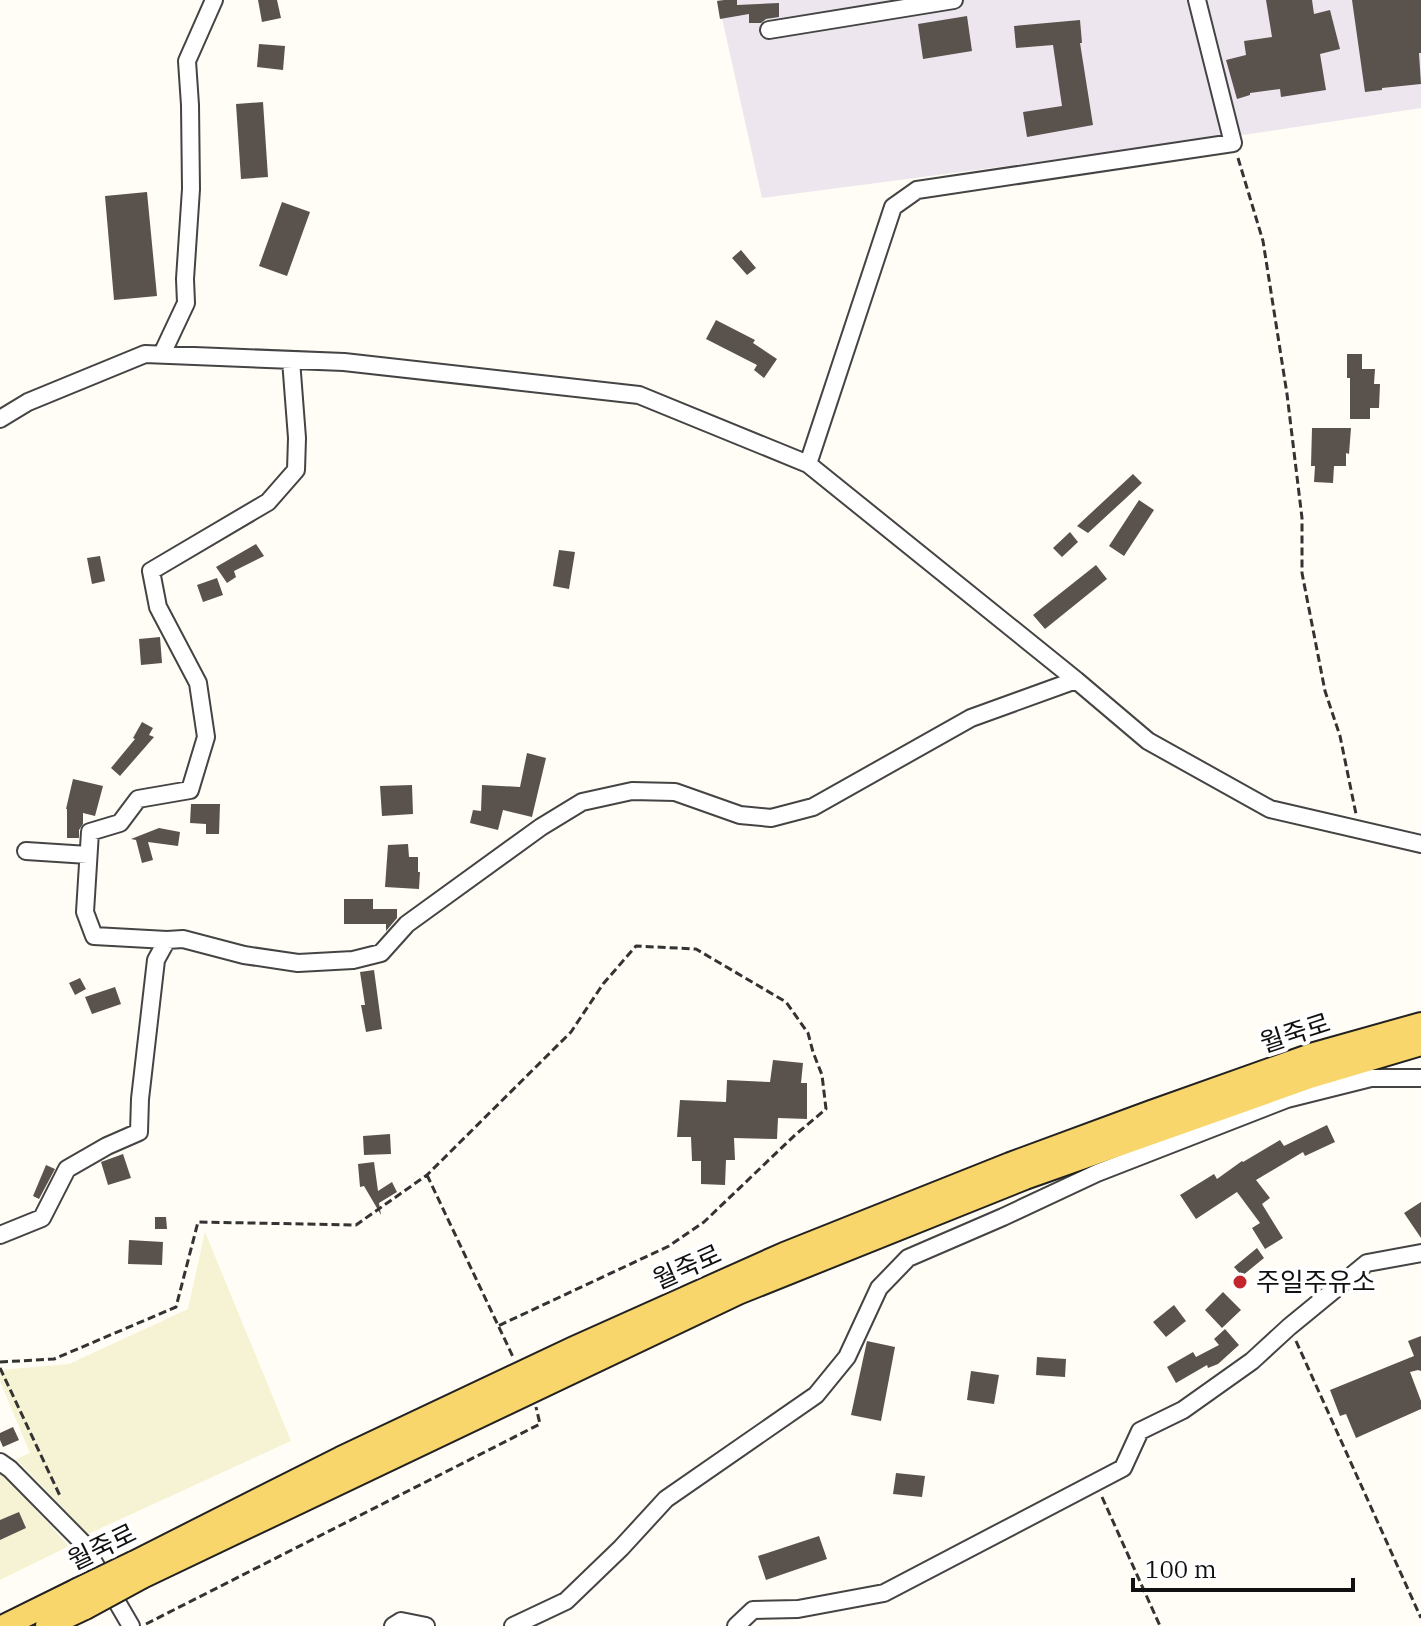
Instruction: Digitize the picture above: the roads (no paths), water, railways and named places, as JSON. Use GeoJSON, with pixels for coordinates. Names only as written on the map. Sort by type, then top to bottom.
{"type":"FeatureCollection","features":[{"type":"Feature","properties":{"kind":"main road","name":"월죽로"},"geometry":{"type":"LineString","coordinates":[[138,1570],[341,1458],[574,1348],[784,1254],[1151,1112],[1314,1054],[1421,1024]]}},
{"type":"Feature","properties":{"kind":"main road","name":"월죽로"},"geometry":{"type":"LineString","coordinates":[[138,1570],[738,1293],[1025,1178],[1310,1077],[1421,1044]]}},
{"type":"Feature","properties":{"kind":"main road"},"geometry":{"type":"LineString","coordinates":[[81,1599],[138,1570]]}},
{"type":"Feature","properties":{"kind":"main road","name":"월죽로"},"geometry":{"type":"LineString","coordinates":[[4,1626],[81,1599]]}},
{"type":"Feature","properties":{"kind":"main road","name":"월죽로"},"geometry":{"type":"LineString","coordinates":[[47,1626],[81,1599]]}},
{"type":"Feature","properties":{"kind":"street"},"geometry":{"type":"LineString","coordinates":[[162,354],[186,303],[191,189],[187,61],[214,0]]}},
{"type":"Feature","properties":{"kind":"street"},"geometry":{"type":"LineString","coordinates":[[769,30],[954,0]]}},
{"type":"Feature","properties":{"kind":"street"},"geometry":{"type":"LineString","coordinates":[[808,464],[893,207],[917,190],[1233,143],[1197,0]]}},
{"type":"Feature","properties":{"kind":"street"},"geometry":{"type":"LineString","coordinates":[[0,419],[28,402],[145,354],[344,362],[639,395],[808,464],[1148,741],[1270,809],[1421,844]]}},
{"type":"Feature","properties":{"kind":"street"},"geometry":{"type":"LineString","coordinates":[[291,360],[297,438],[296,470],[268,502],[151,571],[158,607],[198,683],[206,737],[190,790],[138,799],[120,823],[90,832],[85,912],[94,936],[183,939],[244,955],[298,963],[353,960],[381,953],[407,924],[541,827],[582,802],[632,791],[675,792],[740,815],[771,818],[813,807],[971,718],[1076,680]]}},
{"type":"Feature","properties":{"kind":"street"},"geometry":{"type":"LineString","coordinates":[[26,851],[88,855]]}},
{"type":"Feature","properties":{"kind":"street"},"geometry":{"type":"LineString","coordinates":[[0,1235],[42,1218],[67,1169],[139,1132],[156,960],[167,940]]}},
{"type":"Feature","properties":{"kind":"street"},"geometry":{"type":"LineString","coordinates":[[513,1626],[566,1601],[666,1499],[816,1395],[847,1357],[879,1288],[908,1258],[1097,1173],[1287,1099],[1371,1078],[1421,1078]]}},
{"type":"Feature","properties":{"kind":"street"},"geometry":{"type":"LineString","coordinates":[[736,1626],[753,1610],[798,1609],[884,1593],[1123,1468],[1140,1431],[1183,1410],[1252,1361],[1367,1263],[1421,1253]]}},
{"type":"Feature","properties":{"kind":"street"},"geometry":{"type":"LineString","coordinates":[[0,1462],[82,1542],[131,1626]]}},
{"type":"Feature","properties":{"kind":"street"},"geometry":{"type":"LineString","coordinates":[[393,1626],[401,1621],[426,1626]]}},
{"type":"Feature","properties":{"kind":"place","name":"주일주유소"},"geometry":{"type":"Point","coordinates":[1240,1282]}}]}
